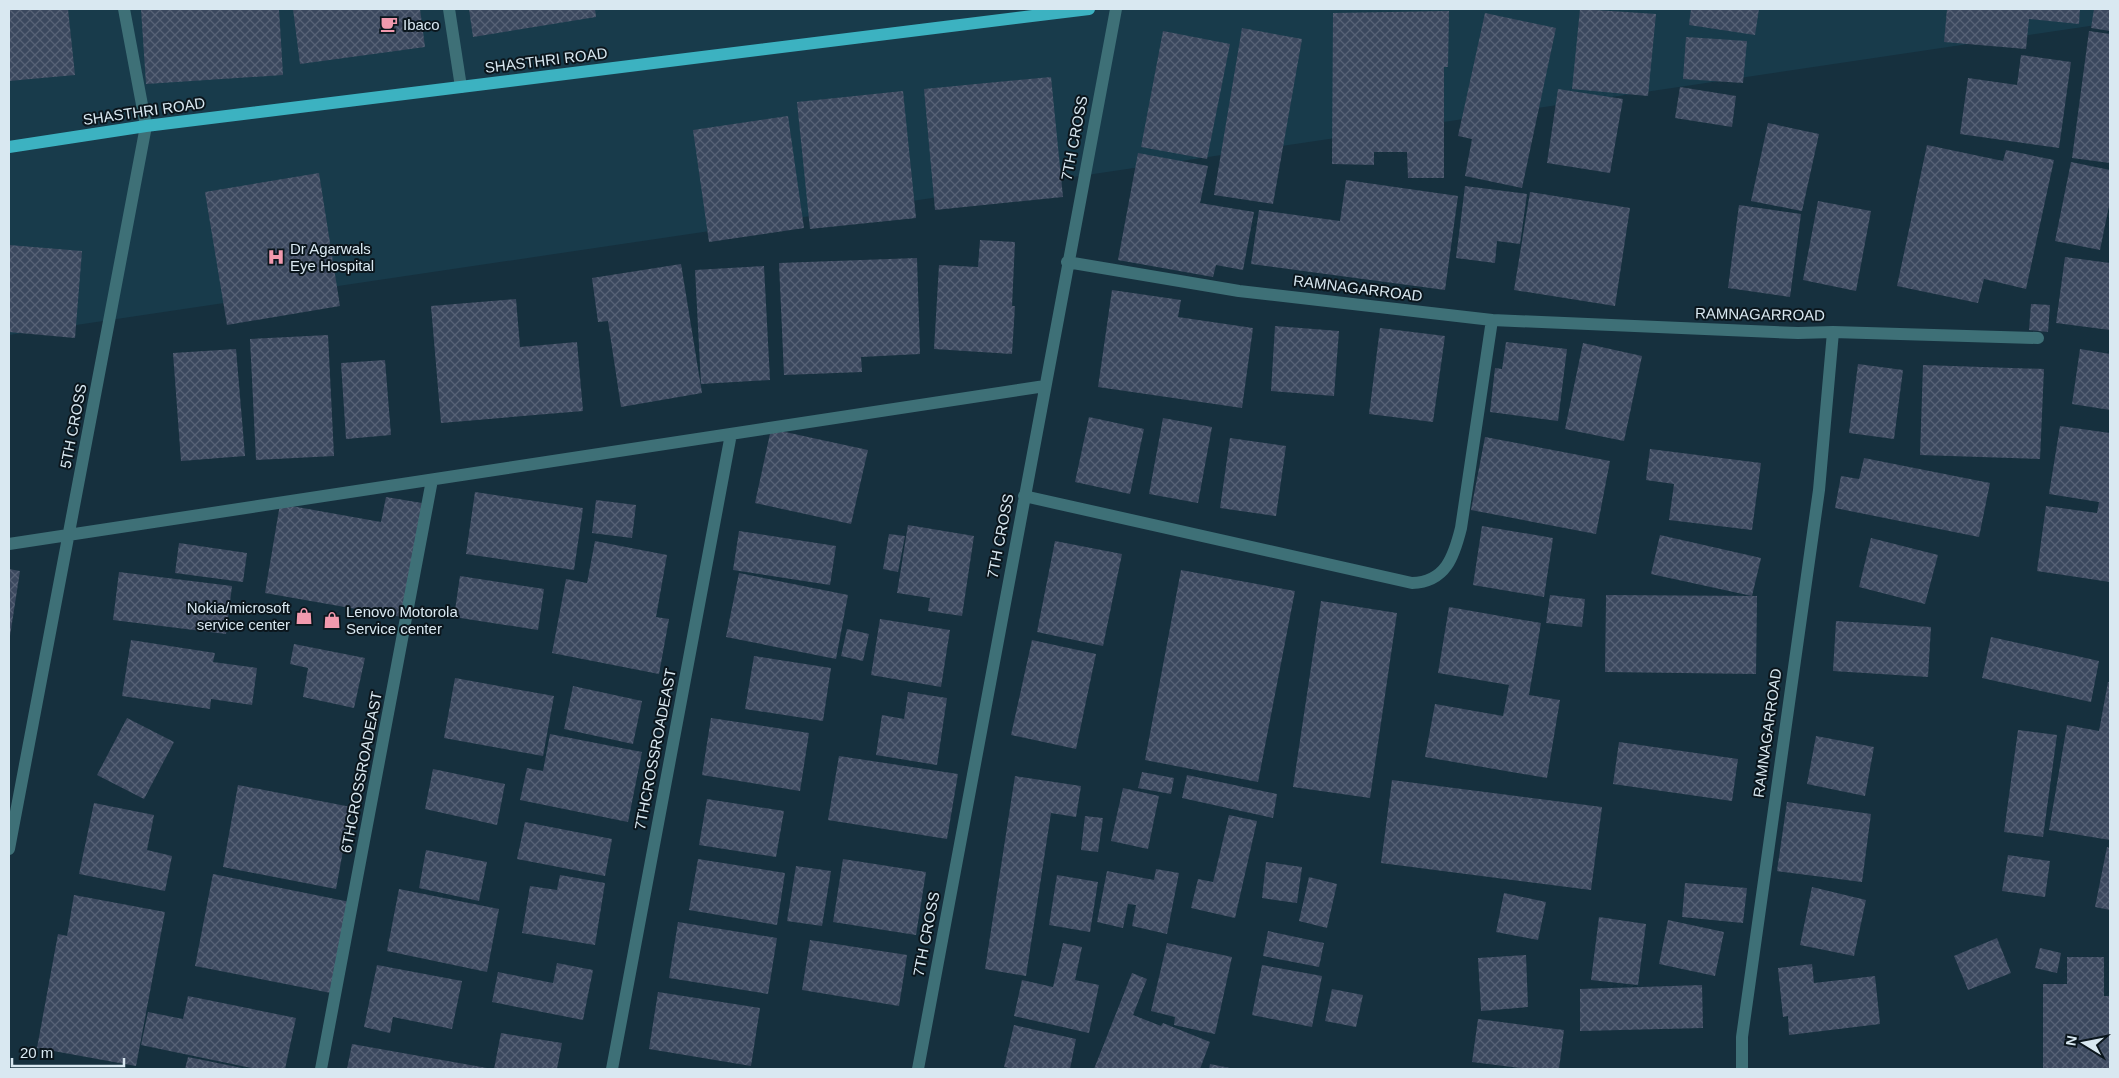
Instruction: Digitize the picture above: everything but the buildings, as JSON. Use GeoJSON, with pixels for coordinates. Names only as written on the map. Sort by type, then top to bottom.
{"type":"FeatureCollection","features":[{"type":"Feature","properties":{"kind":"main road","name":"SHASTHRI ROAD"},"geometry":{"type":"LineString","coordinates":[[9,147],[146,126],[1088,9]]}},
{"type":"Feature","properties":{"kind":"street","name":"5TH CROSS"},"geometry":{"type":"LineString","coordinates":[[9,849],[13,807],[68,536],[146,126],[124,9]]}},
{"type":"Feature","properties":{"kind":"street"},"geometry":{"type":"LineString","coordinates":[[449,9],[461,87]]}},
{"type":"Feature","properties":{"kind":"street","name":"7TH CROSS"},"geometry":{"type":"LineString","coordinates":[[918,1069],[1067,262],[1116,9]]}},
{"type":"Feature","properties":{"kind":"street","name":"RAMNAGARROAD"},"geometry":{"type":"LineString","coordinates":[[1067,262],[1239,291],[1492,320],[1798,333],[1833,332],[1818,490],[1744,1027],[1742,1069]]}},
{"type":"Feature","properties":{"kind":"street"},"geometry":{"type":"LineString","coordinates":[[1024,496],[1412,583],[1426,582],[1438,574],[1454,558],[1461,528],[1492,320]]}},
{"type":"Feature","properties":{"kind":"street"},"geometry":{"type":"LineString","coordinates":[[1833,332],[2038,338]]}},
{"type":"Feature","properties":{"kind":"street"},"geometry":{"type":"LineString","coordinates":[[9,544],[1045,386]]}},
{"type":"Feature","properties":{"kind":"street","name":"7THCROSSROADEAST"},"geometry":{"type":"LineString","coordinates":[[612,1069],[731,434]]}},
{"type":"Feature","properties":{"kind":"street","name":"6THCROSSROADEAST"},"geometry":{"type":"LineString","coordinates":[[321,1069],[432,480]]}},
{"type":"Feature","properties":{"kind":"shaded area"},"geometry":{"type":"Polygon","coordinates":[[[9,9],[2110,9],[2110,23],[9,335],[9,9]]]}},
{"type":"Feature","properties":{"kind":"place","name":"Ibaco"},"geometry":{"type":"Point","coordinates":[389,24]}},
{"type":"Feature","properties":{"kind":"place","name":"Dr Agarwals Eye Hospital"},"geometry":{"type":"Point","coordinates":[276,257]}},
{"type":"Feature","properties":{"kind":"place","name":"Nokia/microsoft service center"},"geometry":{"type":"Point","coordinates":[304,616]}},
{"type":"Feature","properties":{"kind":"place","name":"Lenovo Motorola Service center"},"geometry":{"type":"Point","coordinates":[332,620]}}]}
